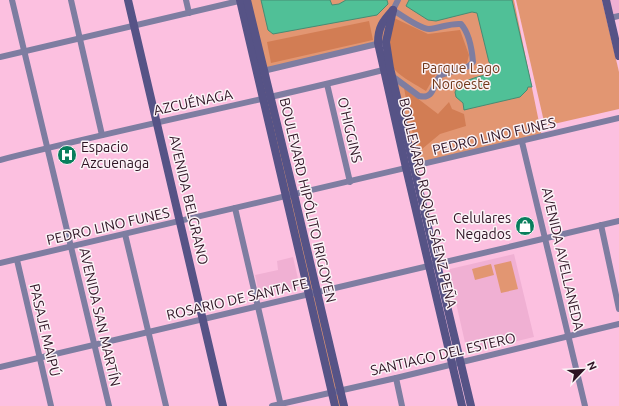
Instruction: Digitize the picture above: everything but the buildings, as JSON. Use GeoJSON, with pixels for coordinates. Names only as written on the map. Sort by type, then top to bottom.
{"type":"FeatureCollection","features":[{"type":"Feature","properties":{"kind":"street","name":"AVENIDA SAN MARTÍN"},"geometry":{"type":"LineString","coordinates":[[12,0],[109,406]]}},
{"type":"Feature","properties":{"kind":"street"},"geometry":{"type":"LineString","coordinates":[[71,0],[102,135]]}},
{"type":"Feature","properties":{"kind":"street","name":"AVENIDA BELGRANO"},"geometry":{"type":"LineString","coordinates":[[128,0],[224,406]]}},
{"type":"Feature","properties":{"kind":"street"},"geometry":{"type":"LineString","coordinates":[[186,0],[189,13]]}},
{"type":"Feature","properties":{"kind":"street"},"geometry":{"type":"LineString","coordinates":[[0,57],[243,0]]}},
{"type":"Feature","properties":{"kind":"street","name":"BOULEVARD HIPÓLITO IRIGOYEN"},"geometry":{"type":"LineString","coordinates":[[243,0],[263,71],[267,98]]}},
{"type":"Feature","properties":{"kind":"street","name":"BOULEVARD HIPÓLITO IRIGOYEN"},"geometry":{"type":"LineString","coordinates":[[243,0],[336,392],[344,406]]}},
{"type":"Feature","properties":{"kind":"street","name":"BOULEVARD ROQUE SÁENZ PEÑA"},"geometry":{"type":"LineString","coordinates":[[398,0],[393,10],[382,22],[378,34],[382,43],[414,167],[433,265],[456,363],[462,406]]}},
{"type":"Feature","properties":{"kind":"street"},"geometry":{"type":"LineString","coordinates":[[606,0],[619,56]]}},
{"type":"Feature","properties":{"kind":"street"},"geometry":{"type":"LineString","coordinates":[[389,71],[419,96],[423,97],[429,95],[433,91],[437,78],[441,75],[469,66],[473,62],[465,28],[461,24],[425,29],[393,10]]}},
{"type":"Feature","properties":{"kind":"street"},"geometry":{"type":"LineString","coordinates":[[610,18],[619,16]]}},
{"type":"Feature","properties":{"kind":"street"},"geometry":{"type":"LineString","coordinates":[[263,71],[382,43]]}},
{"type":"Feature","properties":{"kind":"street","name":"BOULEVARD ROQUE SÁENZ PEÑA"},"geometry":{"type":"LineString","coordinates":[[389,71],[406,168],[433,265]]}},
{"type":"Feature","properties":{"kind":"street","name":"AZCUÉNAGA"},"geometry":{"type":"LineString","coordinates":[[0,160],[157,122],[389,71]]}},
{"type":"Feature","properties":{"kind":"street","name":"O'HIGGINS"},"geometry":{"type":"LineString","coordinates":[[328,84],[350,182]]}},
{"type":"Feature","properties":{"kind":"street","name":"PEDRO LINO FUNES"},"geometry":{"type":"LineString","coordinates":[[0,263],[522,142],[619,118]]}},
{"type":"Feature","properties":{"kind":"street","name":"AVENIDA AVELLANEDA"},"geometry":{"type":"LineString","coordinates":[[522,142],[585,406]]}},
{"type":"Feature","properties":{"kind":"street"},"geometry":{"type":"LineString","coordinates":[[235,208],[281,405]]}},
{"type":"Feature","properties":{"kind":"street","name":"ROSARIO DE SANTA FE"},"geometry":{"type":"LineString","coordinates":[[0,366],[619,221]]}},
{"type":"Feature","properties":{"kind":"street"},"geometry":{"type":"LineString","coordinates":[[600,225],[619,309]]}},
{"type":"Feature","properties":{"kind":"street"},"geometry":{"type":"LineString","coordinates":[[125,234],[166,406]]}},
{"type":"Feature","properties":{"kind":"street","name":"PASAJE MAIPÚ"},"geometry":{"type":"LineString","coordinates":[[16,260],[51,406]]}},
{"type":"Feature","properties":{"kind":"street","name":"SANTIAGO DEL ESTERO"},"geometry":{"type":"LineString","coordinates":[[272,406],[396,378],[619,324]]}},
{"type":"Feature","properties":{"kind":"street","name":"BOULEVARD ROQUE SÁENZ PEÑA"},"geometry":{"type":"LineString","coordinates":[[456,363],[471,406]]}},
{"type":"Feature","properties":{"kind":"street"},"geometry":{"type":"LineString","coordinates":[[396,378],[402,406]]}},
{"type":"Feature","properties":{"kind":"street","name":"BOULEVARD HIPÓLITO IRIGOYEN"},"geometry":{"type":"LineString","coordinates":[[335,406],[336,392]]}},
{"type":"Feature","properties":{"kind":"shaded area"},"geometry":{"type":"Polygon","coordinates":[[[261,0],[330,0],[332,5],[339,4],[346,0],[387,0],[388,4],[377,15],[273,34],[268,30],[261,0]]]}},
{"type":"Feature","properties":{"kind":"shaded area"},"geometry":{"type":"Polygon","coordinates":[[[409,0],[512,0],[532,87],[528,87],[520,97],[464,110],[463,103],[456,97],[455,92],[461,84],[466,81],[492,73],[493,67],[489,62],[477,13],[472,12],[436,21],[428,20],[406,6],[409,0]]]}},
{"type":"Feature","properties":{"kind":"shaded area"},"geometry":{"type":"Polygon","coordinates":[[[606,0],[619,0],[619,16],[610,18],[606,0]]]}},
{"type":"Feature","properties":{"kind":"shaded area"},"geometry":{"type":"Polygon","coordinates":[[[392,17],[428,34],[460,30],[469,55],[467,63],[437,72],[426,91],[395,70],[390,52],[392,17]]]}},
{"type":"Feature","properties":{"kind":"shaded area"},"geometry":{"type":"Polygon","coordinates":[[[369,21],[373,40],[271,63],[267,42],[369,21]]]}},
{"type":"Feature","properties":{"kind":"shaded area"},"geometry":{"type":"Polygon","coordinates":[[[404,88],[438,114],[449,102],[452,109],[464,114],[466,126],[440,134],[422,149],[413,135],[404,88]]]}},
{"type":"Feature","properties":{"kind":"shaded area"},"geometry":{"type":"Polygon","coordinates":[[[514,254],[534,337],[476,351],[466,347],[449,272],[450,269],[514,254]]]}},
{"type":"Feature","properties":{"kind":"shaded area"},"geometry":{"type":"Polygon","coordinates":[[[293,257],[300,287],[263,295],[259,293],[255,275],[278,270],[277,261],[293,257]]]}},
{"type":"Feature","properties":{"kind":"green space","name":"Parque Lago Noroeste"},"geometry":{"type":"Polygon","coordinates":[[[240,0],[514,0],[542,137],[414,167],[386,42],[264,71],[344,406],[335,406],[240,0]]]}},
{"type":"Feature","properties":{"kind":"green space"},"geometry":{"type":"Polygon","coordinates":[[[516,0],[602,0],[619,72],[619,109],[545,126],[516,0]]]}},
{"type":"Feature","properties":{"kind":"green space"},"geometry":{"type":"Polygon","coordinates":[[[511,261],[518,289],[501,293],[494,265],[511,261]]]}},
{"type":"Feature","properties":{"kind":"green space"},"geometry":{"type":"Polygon","coordinates":[[[491,264],[494,275],[475,280],[472,269],[491,264]]]}},
{"type":"Feature","properties":{"kind":"place","name":"Espacio Azcuenaga"},"geometry":{"type":"Point","coordinates":[67,155]}},
{"type":"Feature","properties":{"kind":"place","name":"Celulares Negados"},"geometry":{"type":"Point","coordinates":[525,226]}}]}
